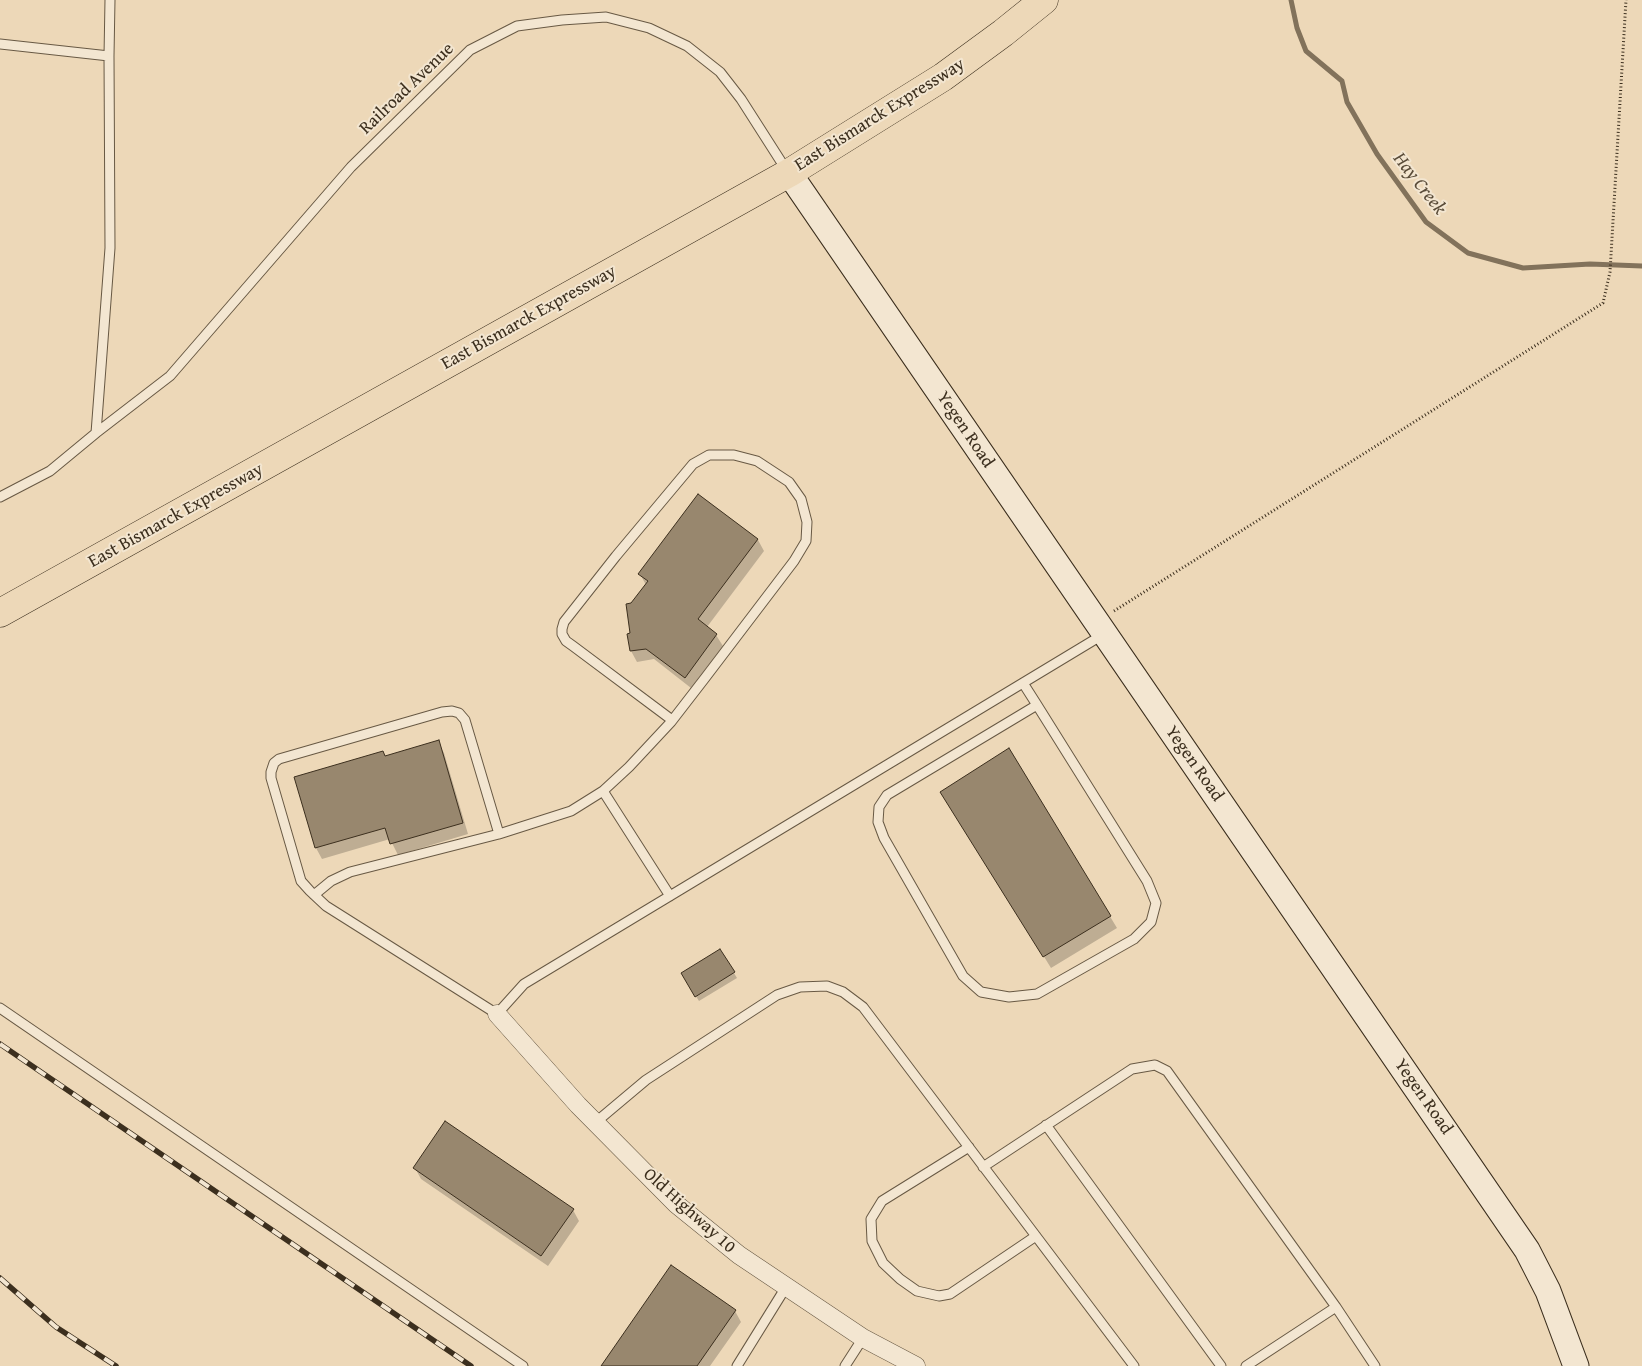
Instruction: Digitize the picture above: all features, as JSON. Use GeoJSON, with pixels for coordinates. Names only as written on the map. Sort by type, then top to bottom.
{"type":"FeatureCollection","features":[{"type":"Feature","properties":{"kind":"main road","name":"East Bismarck Expressway"},"geometry":{"type":"LineString","coordinates":[[0,613],[789,173],[943,77],[1044,0]]}},
{"type":"Feature","properties":{"kind":"street","name":"Yegen Road"},"geometry":{"type":"LineString","coordinates":[[789,173],[1527,1250],[1548,1291],[1576,1366]]}},
{"type":"Feature","properties":{"kind":"street","name":"Old Highway 10"},"geometry":{"type":"LineString","coordinates":[[497,1014],[578,1105],[676,1204],[738,1255],[864,1338],[916,1366]]}},
{"type":"Feature","properties":{"kind":"lane"},"geometry":{"type":"LineString","coordinates":[[96,433],[110,248],[110,0]]}},
{"type":"Feature","properties":{"kind":"lane","name":"Railroad Avenue"},"geometry":{"type":"LineString","coordinates":[[0,497],[50,471],[170,376],[351,166],[470,50],[517,26],[606,17],[649,28],[687,46],[720,72],[741,99],[789,173]]}},
{"type":"Feature","properties":{"kind":"lane"},"geometry":{"type":"LineString","coordinates":[[0,44],[109,56]]}},
{"type":"Feature","properties":{"kind":"lane"},"geometry":{"type":"LineString","coordinates":[[314,895],[331,881],[350,872],[499,834],[571,811],[603,791],[629,767],[672,720],[794,560],[806,541],[807,522],[801,499],[789,482],[757,461],[734,455],[709,455],[693,464],[616,556],[564,622],[562,628],[562,634],[566,641],[672,720]]}},
{"type":"Feature","properties":{"kind":"lane"},"geometry":{"type":"LineString","coordinates":[[499,834],[466,720],[459,713],[452,711],[442,712],[279,759],[274,764],[271,778],[301,881],[326,906],[497,1014],[524,984],[1023,683],[1100,628]]}},
{"type":"Feature","properties":{"kind":"lane"},"geometry":{"type":"LineString","coordinates":[[1023,683],[1038,705],[1147,881],[1156,903],[1151,922],[1134,939],[1037,994],[1009,998],[981,992],[963,976],[884,838],[878,822],[879,807],[887,795],[1038,705]]}},
{"type":"Feature","properties":{"kind":"lane"},"geometry":{"type":"LineString","coordinates":[[603,791],[670,896]]}},
{"type":"Feature","properties":{"kind":"lane"},"geometry":{"type":"LineString","coordinates":[[596,1122],[646,1080],[777,995],[800,987],[826,986],[843,992],[863,1007],[1134,1366]]}},
{"type":"Feature","properties":{"kind":"lane"},"geometry":{"type":"LineString","coordinates":[[0,1008],[523,1366]]}},
{"type":"Feature","properties":{"kind":"lane"},"geometry":{"type":"LineString","coordinates":[[984,1166],[1132,1069],[1155,1066],[1163,1069],[1336,1307],[1376,1366]]}},
{"type":"Feature","properties":{"kind":"lane"},"geometry":{"type":"LineString","coordinates":[[1046,1125],[1221,1366]]}},
{"type":"Feature","properties":{"kind":"lane"},"geometry":{"type":"LineString","coordinates":[[969,1147],[882,1201],[871,1219],[872,1241],[883,1263],[900,1279],[917,1291],[939,1296],[950,1294],[1036,1236]]}},
{"type":"Feature","properties":{"kind":"lane"},"geometry":{"type":"LineString","coordinates":[[737,1366],[786,1287]]}},
{"type":"Feature","properties":{"kind":"lane"},"geometry":{"type":"LineString","coordinates":[[1246,1366],[1336,1307]]}},
{"type":"Feature","properties":{"kind":"lane"},"geometry":{"type":"LineString","coordinates":[[845,1366],[864,1338]]}},
{"type":"Feature","properties":{"kind":"path"},"geometry":{"type":"LineString","coordinates":[[1100,628],[1603,303],[1610,272],[1626,0]]}},
{"type":"Feature","properties":{"kind":"building"},"geometry":{"type":"Polygon","coordinates":[[[698,494],[758,539],[698,619],[717,634],[685,678],[646,649],[630,651],[627,634],[630,633],[626,604],[631,603],[648,581],[638,574],[698,494]]]}},
{"type":"Feature","properties":{"kind":"building"},"geometry":{"type":"Polygon","coordinates":[[[439,740],[463,823],[390,844],[385,828],[315,848],[294,777],[383,751],[385,756],[439,740]]]}},
{"type":"Feature","properties":{"kind":"building"},"geometry":{"type":"Polygon","coordinates":[[[1009,748],[1111,916],[1043,957],[940,792],[1009,748]]]}},
{"type":"Feature","properties":{"kind":"building"},"geometry":{"type":"Polygon","coordinates":[[[720,949],[735,972],[695,997],[681,973],[720,949]]]}},
{"type":"Feature","properties":{"kind":"building"},"geometry":{"type":"Polygon","coordinates":[[[445,1121],[574,1209],[541,1256],[413,1168],[445,1121]]]}},
{"type":"Feature","properties":{"kind":"building"},"geometry":{"type":"Polygon","coordinates":[[[671,1265],[736,1310],[697,1366],[601,1366],[671,1265]]]}},
{"type":"Feature","properties":{"kind":"waterway","name":"Hay Creek"},"geometry":{"type":"LineString","coordinates":[[1291,0],[1297,28],[1306,51],[1342,81],[1347,102],[1377,154],[1426,222],[1468,253],[1523,268],[1590,264],[1642,266]]}},
{"type":"Feature","properties":{"kind":"railway"},"geometry":{"type":"LineString","coordinates":[[0,1044],[471,1366]]}},
{"type":"Feature","properties":{"kind":"railway"},"geometry":{"type":"LineString","coordinates":[[0,1278],[56,1327],[116,1366]]}}]}
